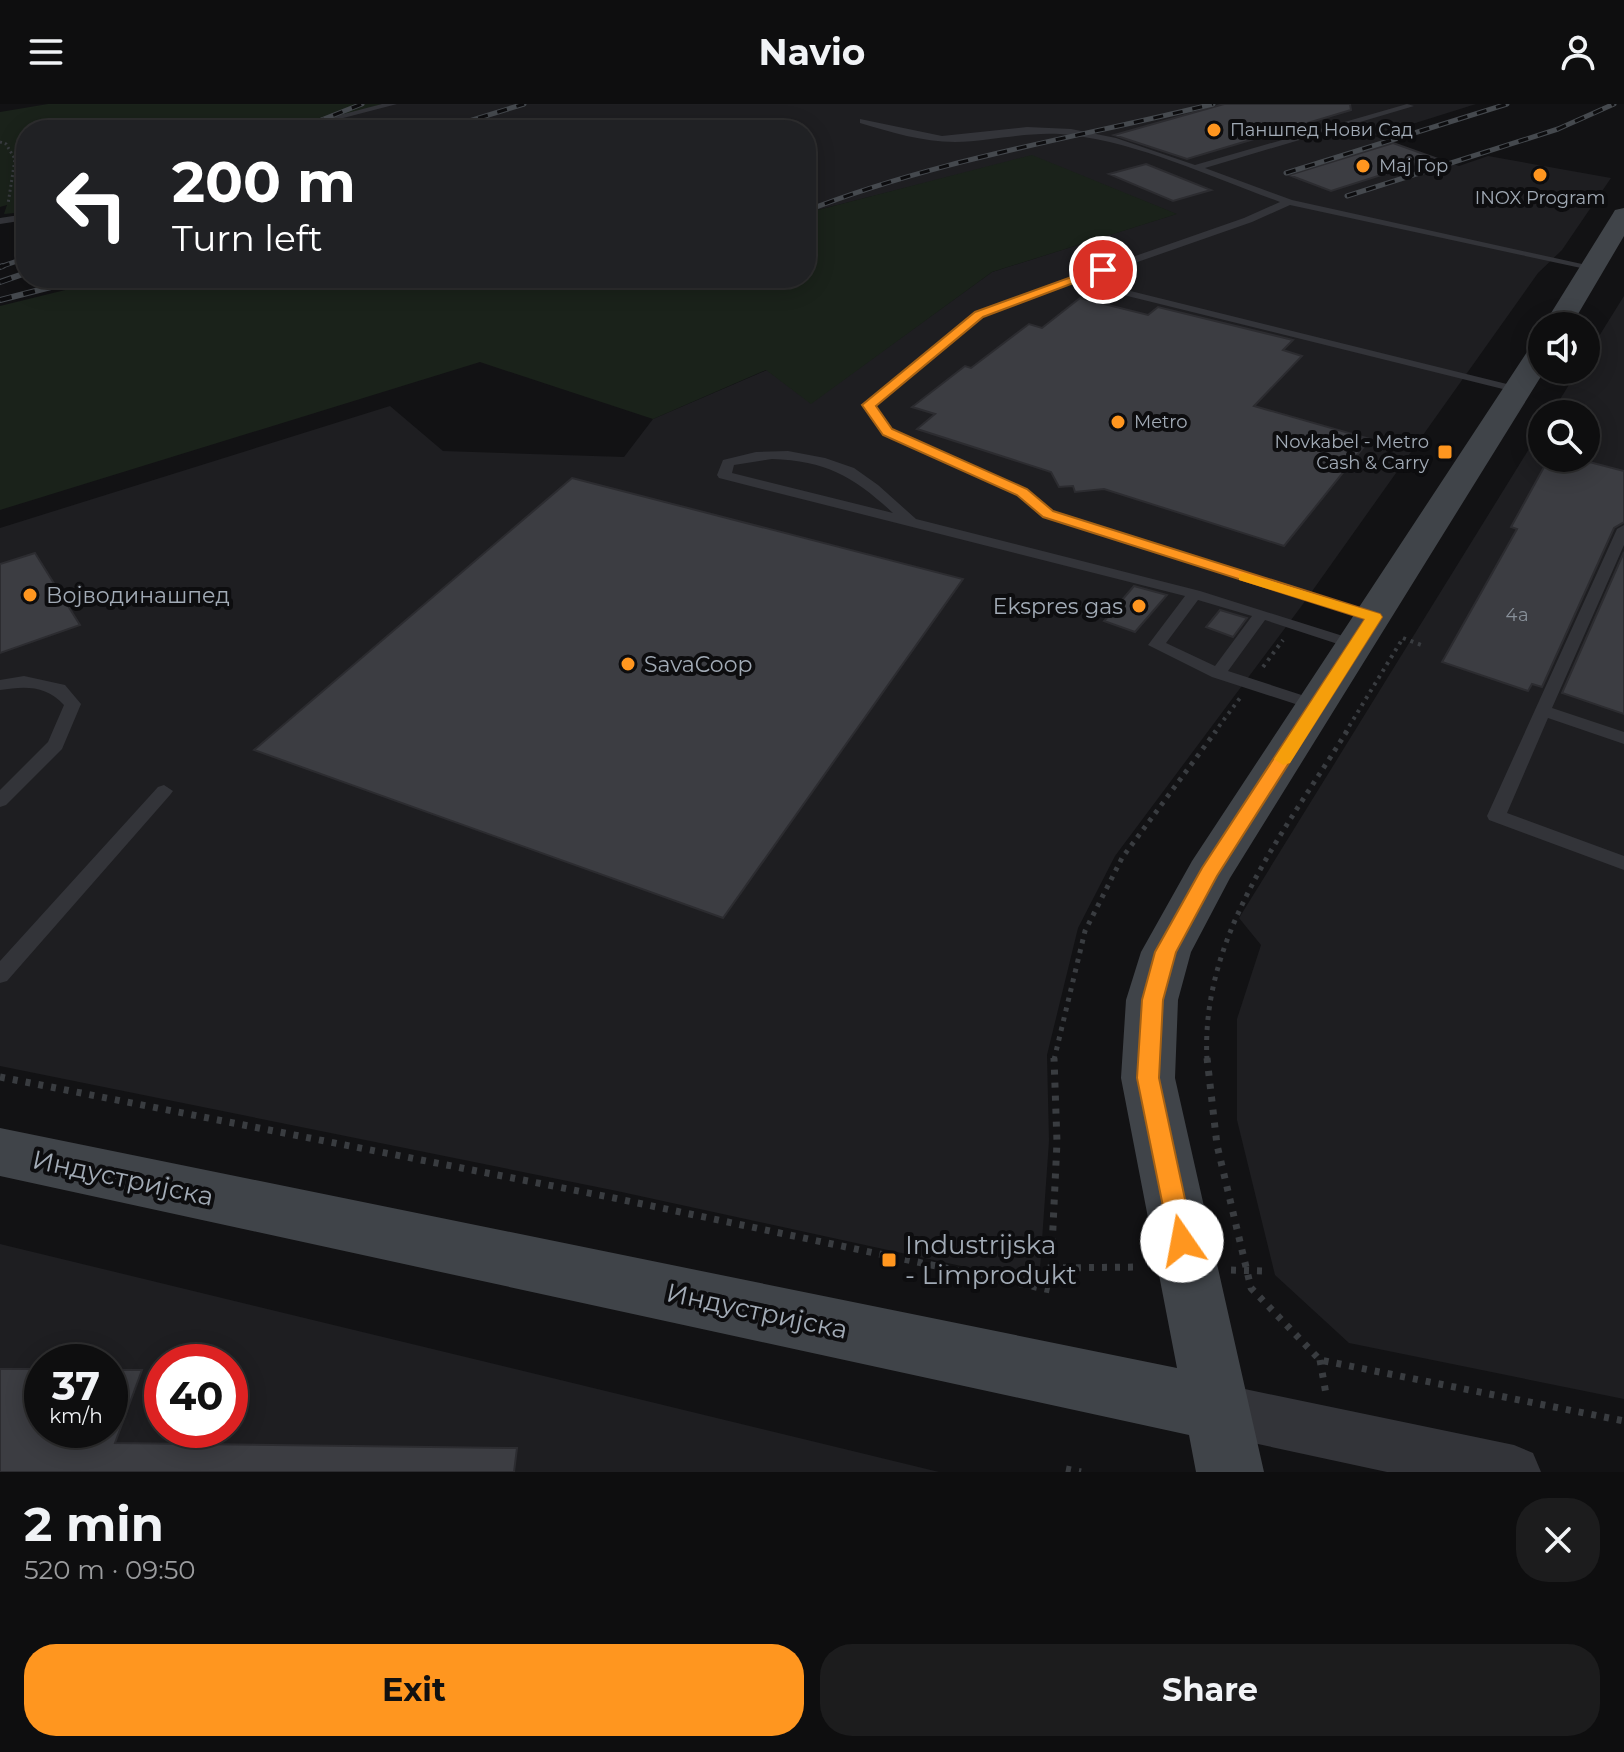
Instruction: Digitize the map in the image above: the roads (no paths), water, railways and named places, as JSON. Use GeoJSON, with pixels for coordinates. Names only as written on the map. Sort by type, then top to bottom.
{"type":"FeatureCollection","features":[{"type":"Feature","properties":{"kind":"street"},"geometry":{"type":"LineString","coordinates":[[1565,312],[1624,216]]}},
{"type":"Feature","properties":{"kind":"street"},"geometry":{"type":"LineString","coordinates":[[1230,1472],[1148,1078],[1152,1000],[1166,952],[1209,873],[1317,706],[1378,633],[1528,376]]}},
{"type":"Feature","properties":{"kind":"street","name":"Индустријска"},"geometry":{"type":"LineString","coordinates":[[0,1152],[1514,1472]]}},
{"type":"Feature","properties":{"kind":"lane"},"geometry":{"type":"LineString","coordinates":[[327,120],[393,104]]}},
{"type":"Feature","properties":{"kind":"lane"},"geometry":{"type":"LineString","coordinates":[[1195,168],[1410,106]]}},
{"type":"Feature","properties":{"kind":"lane"},"geometry":{"type":"LineString","coordinates":[[863,121],[931,139],[1027,130],[1094,134],[1289,202],[1591,269]]}},
{"type":"Feature","properties":{"kind":"lane"},"geometry":{"type":"LineString","coordinates":[[1289,202],[1248,220],[979,314],[869,405],[888,432],[1022,492],[1048,514],[1378,633]]}},
{"type":"Feature","properties":{"kind":"lane"},"geometry":{"type":"LineString","coordinates":[[1074,280],[1519,391]]}},
{"type":"Feature","properties":{"kind":"lane"},"geometry":{"type":"LineString","coordinates":[[911,522],[849,471],[805,458],[748,455],[728,463],[724,475],[1195,594],[1294,624],[1378,633]]}},
{"type":"Feature","properties":{"kind":"lane"},"geometry":{"type":"LineString","coordinates":[[1624,529],[1496,816],[1624,863]]}},
{"type":"Feature","properties":{"kind":"lane"},"geometry":{"type":"LineString","coordinates":[[1195,594],[1156,645],[1218,673],[1317,706]]}},
{"type":"Feature","properties":{"kind":"lane"},"geometry":{"type":"LineString","coordinates":[[1218,673],[1262,614]]}},
{"type":"Feature","properties":{"kind":"lane"},"geometry":{"type":"LineString","coordinates":[[0,685],[24,681],[59,689],[73,704],[56,745],[0,801]]}},
{"type":"Feature","properties":{"kind":"lane"},"geometry":{"type":"LineString","coordinates":[[1543,711],[1624,738]]}},
{"type":"Feature","properties":{"kind":"lane"},"geometry":{"type":"LineString","coordinates":[[0,975],[164,791]]}},
{"type":"Feature","properties":{"kind":"railway"},"geometry":{"type":"LineString","coordinates":[[321,120],[362,104]]}},
{"type":"Feature","properties":{"kind":"railway"},"geometry":{"type":"LineString","coordinates":[[472,120],[524,104]]}},
{"type":"Feature","properties":{"kind":"railway"},"geometry":{"type":"LineString","coordinates":[[816,207],[957,163],[1213,104]]}},
{"type":"Feature","properties":{"kind":"railway"},"geometry":{"type":"LineString","coordinates":[[1286,173],[1507,104]]}},
{"type":"Feature","properties":{"kind":"railway"},"geometry":{"type":"LineString","coordinates":[[1347,196],[1558,129],[1614,104]]}},
{"type":"Feature","properties":{"kind":"railway"},"geometry":{"type":"LineString","coordinates":[[3,266],[0,267],[16,261]]}},
{"type":"Feature","properties":{"kind":"railway"},"geometry":{"type":"LineString","coordinates":[[0,282],[16,276]]}},
{"type":"Feature","properties":{"kind":"railway"},"geometry":{"type":"LineString","coordinates":[[0,300],[47,288]]}},
{"type":"Feature","properties":{"kind":"place","name":"Паншпед Нови Сад"},"geometry":{"type":"Point","coordinates":[1214,130]}},
{"type":"Feature","properties":{"kind":"place","name":"Мај Гор"},"geometry":{"type":"Point","coordinates":[1363,166]}},
{"type":"Feature","properties":{"kind":"place","name":"INOX Program"},"geometry":{"type":"Point","coordinates":[1540,175]}},
{"type":"Feature","properties":{"kind":"place","name":"Metro"},"geometry":{"type":"Point","coordinates":[1118,422]}},
{"type":"Feature","properties":{"kind":"place","name":"Novkabel - Metro Cash & Carry"},"geometry":{"type":"Point","coordinates":[1445,452]}},
{"type":"Feature","properties":{"kind":"place","name":"Војводинашпед"},"geometry":{"type":"Point","coordinates":[30,595]}},
{"type":"Feature","properties":{"kind":"place","name":"Ekspres gas"},"geometry":{"type":"Point","coordinates":[1139,606]}},
{"type":"Feature","properties":{"kind":"place","name":"SavaCoop"},"geometry":{"type":"Point","coordinates":[628,664]}},
{"type":"Feature","properties":{"kind":"place","name":"Industrijska - Limprodukt"},"geometry":{"type":"Point","coordinates":[889,1260]}}]}
